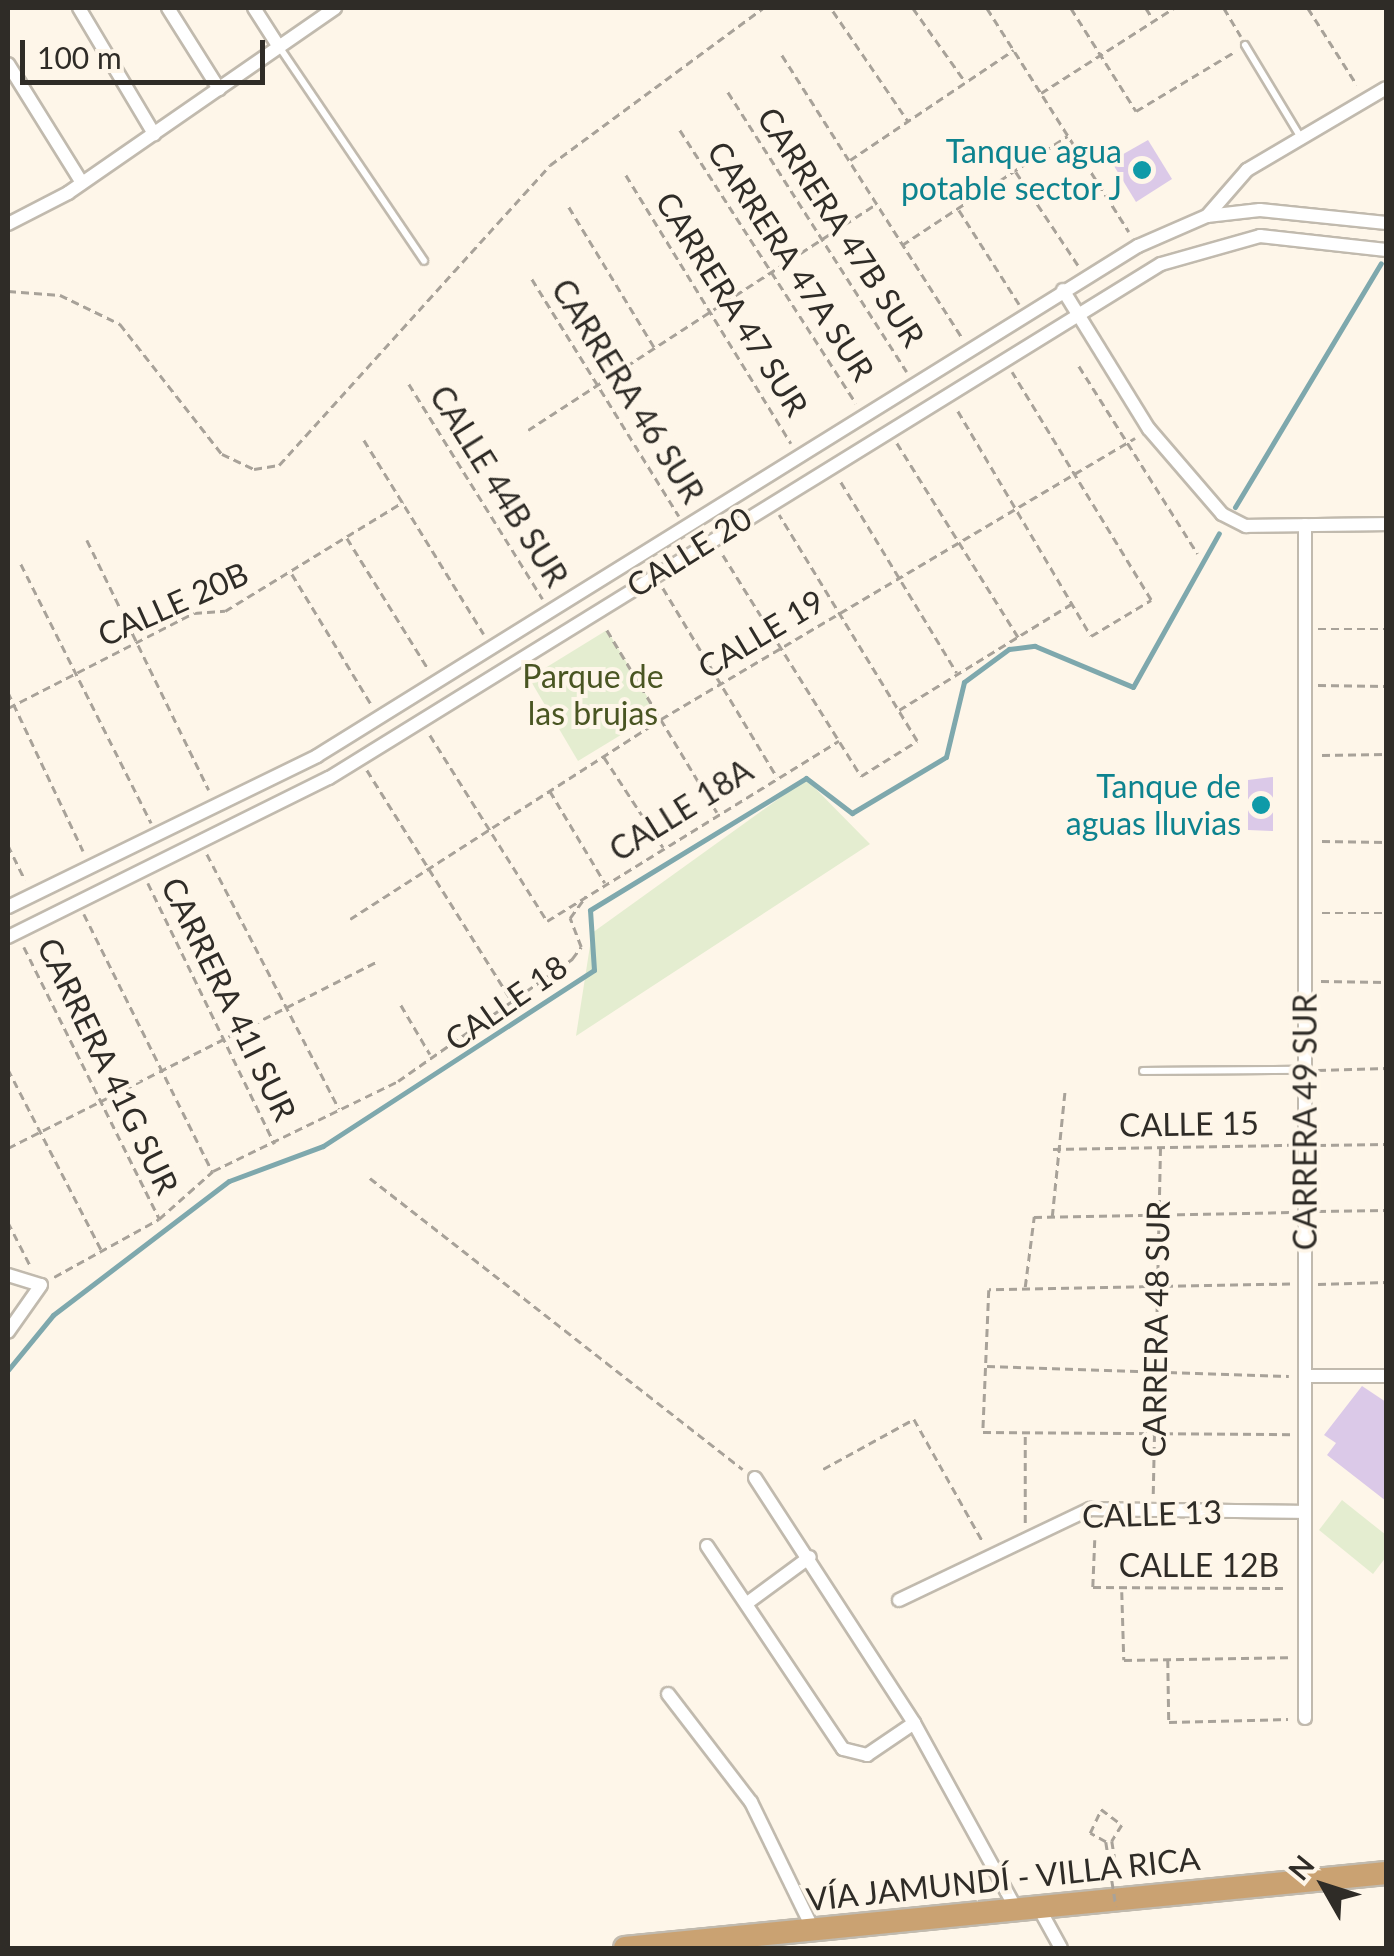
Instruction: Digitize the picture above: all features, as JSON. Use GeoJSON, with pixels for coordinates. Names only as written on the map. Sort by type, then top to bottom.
{"type":"FeatureCollection","features":[{"type":"Feature","properties":{"kind":"highway","name":"VÍA JAMUNDÍ - VILLA RICA"},"geometry":{"type":"LineString","coordinates":[[626,1948],[1119,1904],[1386,1873]]}},
{"type":"Feature","properties":{"kind":"street"},"geometry":{"type":"LineString","coordinates":[[80,8],[154,134]]}},
{"type":"Feature","properties":{"kind":"street"},"geometry":{"type":"LineString","coordinates":[[168,8],[219,89]]}},
{"type":"Feature","properties":{"kind":"street"},"geometry":{"type":"LineString","coordinates":[[254,8],[279,47]]}},
{"type":"Feature","properties":{"kind":"street"},"geometry":{"type":"LineString","coordinates":[[8,224],[82,183],[336,8]]}},
{"type":"Feature","properties":{"kind":"street"},"geometry":{"type":"LineString","coordinates":[[8,64],[82,183]]}},
{"type":"Feature","properties":{"kind":"street","name":"CALLE 20"},"geometry":{"type":"LineString","coordinates":[[1207,216],[1247,170],[1386,88]]}},
{"type":"Feature","properties":{"kind":"street","name":"CALLE 20"},"geometry":{"type":"LineString","coordinates":[[8,907],[216,805],[380,718],[1138,246],[1207,216],[1310,210],[1386,223]]}},
{"type":"Feature","properties":{"kind":"street","name":"CALLE 20"},"geometry":{"type":"LineString","coordinates":[[12,935],[143,873],[360,760],[1076,310],[1213,245],[1311,236],[1386,250]]}},
{"type":"Feature","properties":{"kind":"street"},"geometry":{"type":"LineString","coordinates":[[1063,290],[1149,429],[1222,514],[1246,526],[1386,524]]}},
{"type":"Feature","properties":{"kind":"street","name":"CARRERA 49 SUR"},"geometry":{"type":"LineString","coordinates":[[1305,525],[1305,1718]]}},
{"type":"Feature","properties":{"kind":"street"},"geometry":{"type":"LineString","coordinates":[[8,1275],[41,1285],[8,1332]]}},
{"type":"Feature","properties":{"kind":"street"},"geometry":{"type":"LineString","coordinates":[[1305,1376],[1386,1376]]}},
{"type":"Feature","properties":{"kind":"street"},"geometry":{"type":"LineString","coordinates":[[755,1478],[810,1557],[1029,1911],[1061,1948]]}},
{"type":"Feature","properties":{"kind":"street","name":"CALLE 13"},"geometry":{"type":"LineString","coordinates":[[898,1600],[1025,1534],[1090,1510],[1305,1512]]}},
{"type":"Feature","properties":{"kind":"street"},"geometry":{"type":"LineString","coordinates":[[707,1546],[750,1601],[843,1749],[867,1756],[914,1723]]}},
{"type":"Feature","properties":{"kind":"street"},"geometry":{"type":"LineString","coordinates":[[750,1601],[810,1557]]}},
{"type":"Feature","properties":{"kind":"street"},"geometry":{"type":"LineString","coordinates":[[668,1694],[751,1802],[814,1931]]}},
{"type":"Feature","properties":{"kind":"lane"},"geometry":{"type":"LineString","coordinates":[[1246,45],[1300,137]]}},
{"type":"Feature","properties":{"kind":"lane"},"geometry":{"type":"LineString","coordinates":[[279,47],[424,260]]}},
{"type":"Feature","properties":{"kind":"lane"},"geometry":{"type":"LineString","coordinates":[[1143,1071],[1303,1070]]}},
{"type":"Feature","properties":{"kind":"path"},"geometry":{"type":"LineString","coordinates":[[8,291],[60,295],[120,324],[222,454],[254,469],[279,465],[306,446],[550,165],[763,8]]}},
{"type":"Feature","properties":{"kind":"path"},"geometry":{"type":"LineString","coordinates":[[913,8],[966,82]]}},
{"type":"Feature","properties":{"kind":"path"},"geometry":{"type":"LineString","coordinates":[[987,8],[1138,246]]}},
{"type":"Feature","properties":{"kind":"path"},"geometry":{"type":"LineString","coordinates":[[1071,8],[1136,111],[1246,45],[1224,8]]}},
{"type":"Feature","properties":{"kind":"path"},"geometry":{"type":"LineString","coordinates":[[1146,8],[1154,20]]}},
{"type":"Feature","properties":{"kind":"path"},"geometry":{"type":"LineString","coordinates":[[1041,94],[1098,52],[1174,8]]}},
{"type":"Feature","properties":{"kind":"path"},"geometry":{"type":"LineString","coordinates":[[1308,8],[1366,99]]}},
{"type":"Feature","properties":{"kind":"path"},"geometry":{"type":"LineString","coordinates":[[833,11],[908,121]]}},
{"type":"Feature","properties":{"kind":"path"},"geometry":{"type":"LineString","coordinates":[[849,161],[1014,50]]}},
{"type":"Feature","properties":{"kind":"path"},"geometry":{"type":"LineString","coordinates":[[782,55],[971,352]]}},
{"type":"Feature","properties":{"kind":"path","name":"CARRERA 47B SUR"},"geometry":{"type":"LineString","coordinates":[[728,92],[916,386]]}},
{"type":"Feature","properties":{"kind":"path","name":"CARRERA 47A SUR"},"geometry":{"type":"LineString","coordinates":[[680,130],[865,416]]}},
{"type":"Feature","properties":{"kind":"path"},"geometry":{"type":"LineString","coordinates":[[901,246],[1068,136]]}},
{"type":"Feature","properties":{"kind":"path"},"geometry":{"type":"LineString","coordinates":[[1016,170],[1086,276]]}},
{"type":"Feature","properties":{"kind":"path","name":"CARRERA 47 SUR"},"geometry":{"type":"LineString","coordinates":[[626,175],[800,457]]}},
{"type":"Feature","properties":{"kind":"path"},"geometry":{"type":"LineString","coordinates":[[528,430],[876,204]]}},
{"type":"Feature","properties":{"kind":"path"},"geometry":{"type":"LineString","coordinates":[[569,207],[655,348]]}},
{"type":"Feature","properties":{"kind":"path"},"geometry":{"type":"LineString","coordinates":[[958,208],[1027,315]]}},
{"type":"Feature","properties":{"kind":"path","name":"CARRERA 46 SUR"},"geometry":{"type":"LineString","coordinates":[[532,279],[686,528]]}},
{"type":"Feature","properties":{"kind":"path"},"geometry":{"type":"LineString","coordinates":[[958,411],[1091,636],[1152,600],[1002,356]]}},
{"type":"Feature","properties":{"kind":"path"},"geometry":{"type":"LineString","coordinates":[[1078,366],[1198,554]]}},
{"type":"Feature","properties":{"kind":"path","name":"CALLE 44B SUR"},"geometry":{"type":"LineString","coordinates":[[409,384],[551,612]]}},
{"type":"Feature","properties":{"kind":"path"},"geometry":{"type":"LineString","coordinates":[[887,428],[1018,637]]}},
{"type":"Feature","properties":{"kind":"path","name":"CALLE 19"},"geometry":{"type":"LineString","coordinates":[[350,918],[661,719],[1149,429]]}},
{"type":"Feature","properties":{"kind":"path"},"geometry":{"type":"LineString","coordinates":[[364,440],[492,648]]}},
{"type":"Feature","properties":{"kind":"path"},"geometry":{"type":"LineString","coordinates":[[830,464],[957,673]]}},
{"type":"Feature","properties":{"kind":"path"},"geometry":{"type":"LineString","coordinates":[[770,501],[899,711],[1072,603]]}},
{"type":"Feature","properties":{"kind":"path","name":"CALLE 20B"},"geometry":{"type":"LineString","coordinates":[[8,708],[194,613],[226,611],[403,502]]}},
{"type":"Feature","properties":{"kind":"path"},"geometry":{"type":"LineString","coordinates":[[346,537],[437,683]]}},
{"type":"Feature","properties":{"kind":"path","name":"CARRERA 46 SUR"},"geometry":{"type":"LineString","coordinates":[[712,537],[861,776],[917,741],[899,711]]}},
{"type":"Feature","properties":{"kind":"path"},"geometry":{"type":"LineString","coordinates":[[87,540],[216,805]]}},
{"type":"Feature","properties":{"kind":"path","name":"CARRERA 41I SUR"},"geometry":{"type":"LineString","coordinates":[[21,564],[157,833]]}},
{"type":"Feature","properties":{"kind":"path"},"geometry":{"type":"LineString","coordinates":[[291,573],[380,718]]}},
{"type":"Feature","properties":{"kind":"path"},"geometry":{"type":"LineString","coordinates":[[654,574],[777,777]]}},
{"type":"Feature","properties":{"kind":"path"},"geometry":{"type":"LineString","coordinates":[[1305,629],[1386,629]]}},
{"type":"Feature","properties":{"kind":"path"},"geometry":{"type":"LineString","coordinates":[[608,630],[718,814]]}},
{"type":"Feature","properties":{"kind":"path"},"geometry":{"type":"LineString","coordinates":[[1305,684],[1386,686]]}},
{"type":"Feature","properties":{"kind":"path"},"geometry":{"type":"LineString","coordinates":[[8,692],[90,866]]}},
{"type":"Feature","properties":{"kind":"path"},"geometry":{"type":"LineString","coordinates":[[421,721],[489,829]]}},
{"type":"Feature","properties":{"kind":"path","name":"CALLE 18A"},"geometry":{"type":"LineString","coordinates":[[489,829],[547,920],[839,740]]}},
{"type":"Feature","properties":{"kind":"path"},"geometry":{"type":"LineString","coordinates":[[1305,755],[1386,754]]}},
{"type":"Feature","properties":{"kind":"path"},"geometry":{"type":"LineString","coordinates":[[604,756],[663,848]]}},
{"type":"Feature","properties":{"kind":"path"},"geometry":{"type":"LineString","coordinates":[[360,760],[512,1002]]}},
{"type":"Feature","properties":{"kind":"path"},"geometry":{"type":"LineString","coordinates":[[550,790],[606,884]]}},
{"type":"Feature","properties":{"kind":"path"},"geometry":{"type":"LineString","coordinates":[[1305,841],[1386,842]]}},
{"type":"Feature","properties":{"kind":"path"},"geometry":{"type":"LineString","coordinates":[[202,843],[339,1109]]}},
{"type":"Feature","properties":{"kind":"path","name":"CARRERA 41G SUR"},"geometry":{"type":"LineString","coordinates":[[8,845],[32,895]]}},
{"type":"Feature","properties":{"kind":"path","name":"CARRERA 41I SUR"},"geometry":{"type":"LineString","coordinates":[[143,873],[275,1144]]}},
{"type":"Feature","properties":{"kind":"path","name":"CALLE 18"},"geometry":{"type":"LineString","coordinates":[[41,1285],[159,1219],[212,1171],[275,1144],[339,1109],[431,1056],[512,1002],[572,959],[581,947],[570,918],[586,896]]}},
{"type":"Feature","properties":{"kind":"path"},"geometry":{"type":"LineString","coordinates":[[79,904],[212,1171]]}},
{"type":"Feature","properties":{"kind":"path"},"geometry":{"type":"LineString","coordinates":[[1305,912],[1386,914]]}},
{"type":"Feature","properties":{"kind":"path","name":"CARRERA 41G SUR"},"geometry":{"type":"LineString","coordinates":[[12,935],[159,1219]]}},
{"type":"Feature","properties":{"kind":"path"},"geometry":{"type":"LineString","coordinates":[[8,1148],[228,1043],[376,962]]}},
{"type":"Feature","properties":{"kind":"path"},"geometry":{"type":"LineString","coordinates":[[1305,981],[1386,982]]}},
{"type":"Feature","properties":{"kind":"path"},"geometry":{"type":"LineString","coordinates":[[401,1005],[431,1056]]}},
{"type":"Feature","properties":{"kind":"path"},"geometry":{"type":"LineString","coordinates":[[8,1068],[101,1250]]}},
{"type":"Feature","properties":{"kind":"path"},"geometry":{"type":"LineString","coordinates":[[1303,1070],[1386,1068]]}},
{"type":"Feature","properties":{"kind":"path"},"geometry":{"type":"LineString","coordinates":[[1052,1217],[1052,1149],[1065,1090]]}},
{"type":"Feature","properties":{"kind":"path","name":"CALLE 15"},"geometry":{"type":"LineString","coordinates":[[1052,1149],[1386,1144]]}},
{"type":"Feature","properties":{"kind":"path","name":"CARRERA 48 SUR"},"geometry":{"type":"LineString","coordinates":[[1153,1510],[1160,1147]]}},
{"type":"Feature","properties":{"kind":"path"},"geometry":{"type":"LineString","coordinates":[[370,1178],[755,1478]]}},
{"type":"Feature","properties":{"kind":"path"},"geometry":{"type":"LineString","coordinates":[[1025,1290],[1034,1217],[1386,1210]]}},
{"type":"Feature","properties":{"kind":"path"},"geometry":{"type":"LineString","coordinates":[[8,1222],[41,1285]]}},
{"type":"Feature","properties":{"kind":"path"},"geometry":{"type":"LineString","coordinates":[[1305,1434],[983,1432],[989,1290],[1386,1282]]}},
{"type":"Feature","properties":{"kind":"path"},"geometry":{"type":"LineString","coordinates":[[986,1366],[1305,1376]]}},
{"type":"Feature","properties":{"kind":"path"},"geometry":{"type":"LineString","coordinates":[[823,1469],[914,1419],[989,1552]]}},
{"type":"Feature","properties":{"kind":"path"},"geometry":{"type":"LineString","coordinates":[[1025,1534],[1026,1433]]}},
{"type":"Feature","properties":{"kind":"path","name":"CALLE 12B"},"geometry":{"type":"LineString","coordinates":[[1095,1540],[1093,1587],[1305,1588]]}},
{"type":"Feature","properties":{"kind":"path"},"geometry":{"type":"LineString","coordinates":[[1122,1589],[1124,1660],[1305,1657]]}},
{"type":"Feature","properties":{"kind":"path"},"geometry":{"type":"LineString","coordinates":[[1168,1660],[1170,1722],[1305,1718]]}},
{"type":"Feature","properties":{"kind":"path"},"geometry":{"type":"LineString","coordinates":[[1101,1809],[1122,1825],[1112,1840],[1119,1904],[1106,1842],[1088,1823],[1101,1809]]}},
{"type":"Feature","properties":{"kind":"green space","name":"Parque de las brujas"},"geometry":{"type":"Polygon","coordinates":[[[607,630],[657,713],[578,761],[529,678],[607,630]]]}},
{"type":"Feature","properties":{"kind":"green space"},"geometry":{"type":"Polygon","coordinates":[[[806,779],[870,844],[576,1036],[592,933],[806,779]]]}},
{"type":"Feature","properties":{"kind":"green space"},"geometry":{"type":"Polygon","coordinates":[[[1342,1500],[1386,1535],[1386,1557],[1373,1574],[1319,1530],[1342,1500]]]}},
{"type":"Feature","properties":{"kind":"building","name":"Tanque agua potable sector J"},"geometry":{"type":"Polygon","coordinates":[[[1148,140],[1172,179],[1136,202],[1111,161],[1148,140]]]}},
{"type":"Feature","properties":{"kind":"building","name":"Tanque de aguas lluvias"},"geometry":{"type":"Polygon","coordinates":[[[1273,777],[1273,831],[1248,830],[1248,780],[1273,777]]]}},
{"type":"Feature","properties":{"kind":"building"},"geometry":{"type":"Polygon","coordinates":[[[1362,1386],[1386,1402],[1386,1501],[1327,1455],[1336,1443],[1324,1435],[1362,1386]]]}},
{"type":"Feature","properties":{"kind":"waterway"},"geometry":{"type":"LineString","coordinates":[[1235,507],[1381,263]]}},
{"type":"Feature","properties":{"kind":"waterway"},"geometry":{"type":"LineString","coordinates":[[8,1370],[53,1315],[229,1181],[323,1146],[594,970],[590,910],[806,778],[852,813],[946,757],[964,682],[1009,649],[1035,646],[1133,687],[1219,533]]}},
{"type":"Feature","properties":{"kind":"place","name":"Tanque agua potable sector J"},"geometry":{"type":"Point","coordinates":[1142,170]}},
{"type":"Feature","properties":{"kind":"place","name":"Tanque de aguas lluvias"},"geometry":{"type":"Point","coordinates":[1261,805]}}]}
